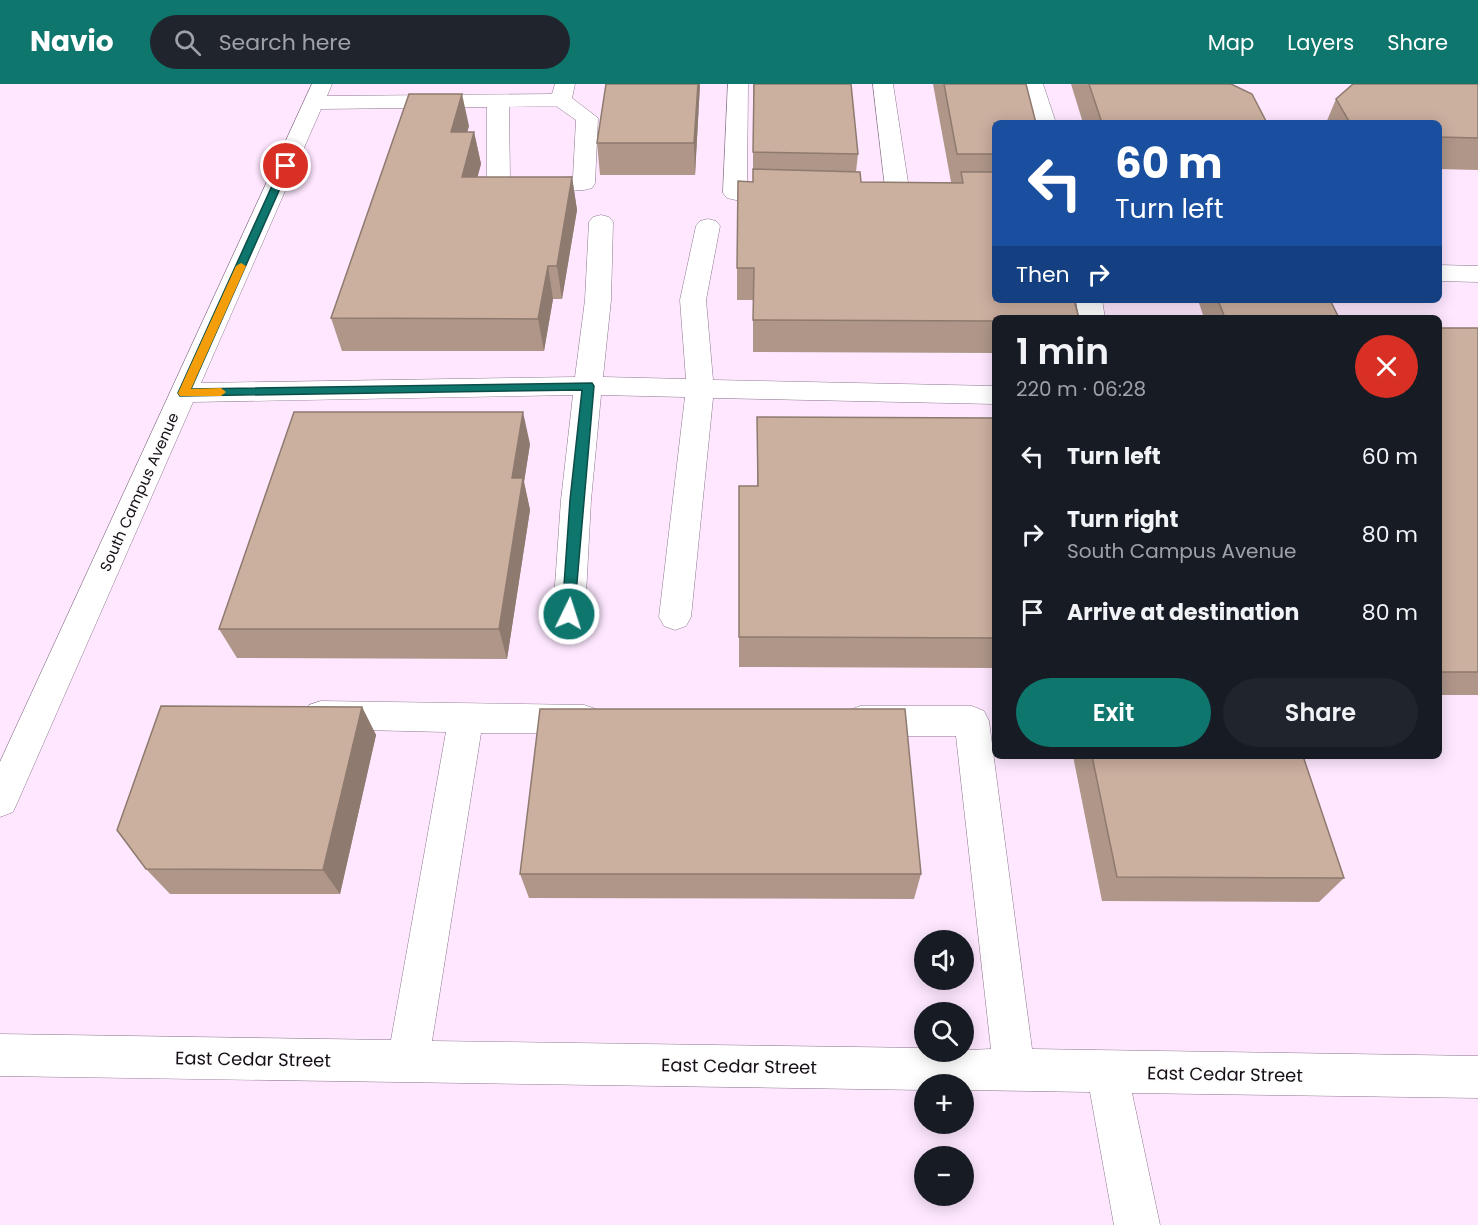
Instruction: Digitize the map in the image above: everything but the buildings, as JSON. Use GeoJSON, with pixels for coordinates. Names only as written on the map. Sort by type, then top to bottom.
{"type":"FeatureCollection","features":[{"type":"Feature","properties":{"kind":"street"},"geometry":{"type":"LineString","coordinates":[[738,84],[735,194],[805,194]]}},
{"type":"Feature","properties":{"kind":"street"},"geometry":{"type":"LineString","coordinates":[[883,84],[898,196]]}},
{"type":"Feature","properties":{"kind":"street"},"geometry":{"type":"LineString","coordinates":[[1033,84],[1044,120]]}},
{"type":"Feature","properties":{"kind":"street"},"geometry":{"type":"LineString","coordinates":[[318,93],[430,93],[498,101],[563,92],[587,117],[584,183],[499,188],[498,101]]}},
{"type":"Feature","properties":{"kind":"street","name":"South Campus Avenue"},"geometry":{"type":"LineString","coordinates":[[0,801],[318,93]]}},
{"type":"Feature","properties":{"kind":"street"},"geometry":{"type":"LineString","coordinates":[[875,195],[992,195]]}},
{"type":"Feature","properties":{"kind":"street"},"geometry":{"type":"LineString","coordinates":[[569,614],[576,500],[598,300],[601,222]]}},
{"type":"Feature","properties":{"kind":"street"},"geometry":{"type":"LineString","coordinates":[[675,616],[700,388],[693,300],[708,226]]}},
{"type":"Feature","properties":{"kind":"street"},"geometry":{"type":"LineString","coordinates":[[1442,273],[1478,274]]}},
{"type":"Feature","properties":{"kind":"street"},"geometry":{"type":"LineString","coordinates":[[184,393],[588,386],[992,395]]}},
{"type":"Feature","properties":{"kind":"street"},"geometry":{"type":"LineString","coordinates":[[289,714],[620,719]]}},
{"type":"Feature","properties":{"kind":"street"},"geometry":{"type":"LineString","coordinates":[[408,1061],[466,718]]}},
{"type":"Feature","properties":{"kind":"street"},"geometry":{"type":"LineString","coordinates":[[822,721],[972,721],[1014,1070]]}},
{"type":"Feature","properties":{"kind":"street","name":"East Cedar Street"},"geometry":{"type":"LineString","coordinates":[[0,1055],[1478,1077]]}},
{"type":"Feature","properties":{"kind":"street"},"geometry":{"type":"LineString","coordinates":[[1107,1072],[1137,1225]]}},
{"type":"Feature","properties":{"kind":"slow traffic"},"geometry":{"type":"LineString","coordinates":[[221,392],[184,393],[241,266]]}},
{"type":"Feature","properties":{"kind":"route"},"geometry":{"type":"LineString","coordinates":[[286,166],[184,393],[588,386],[576,500],[569,614]]}}]}
